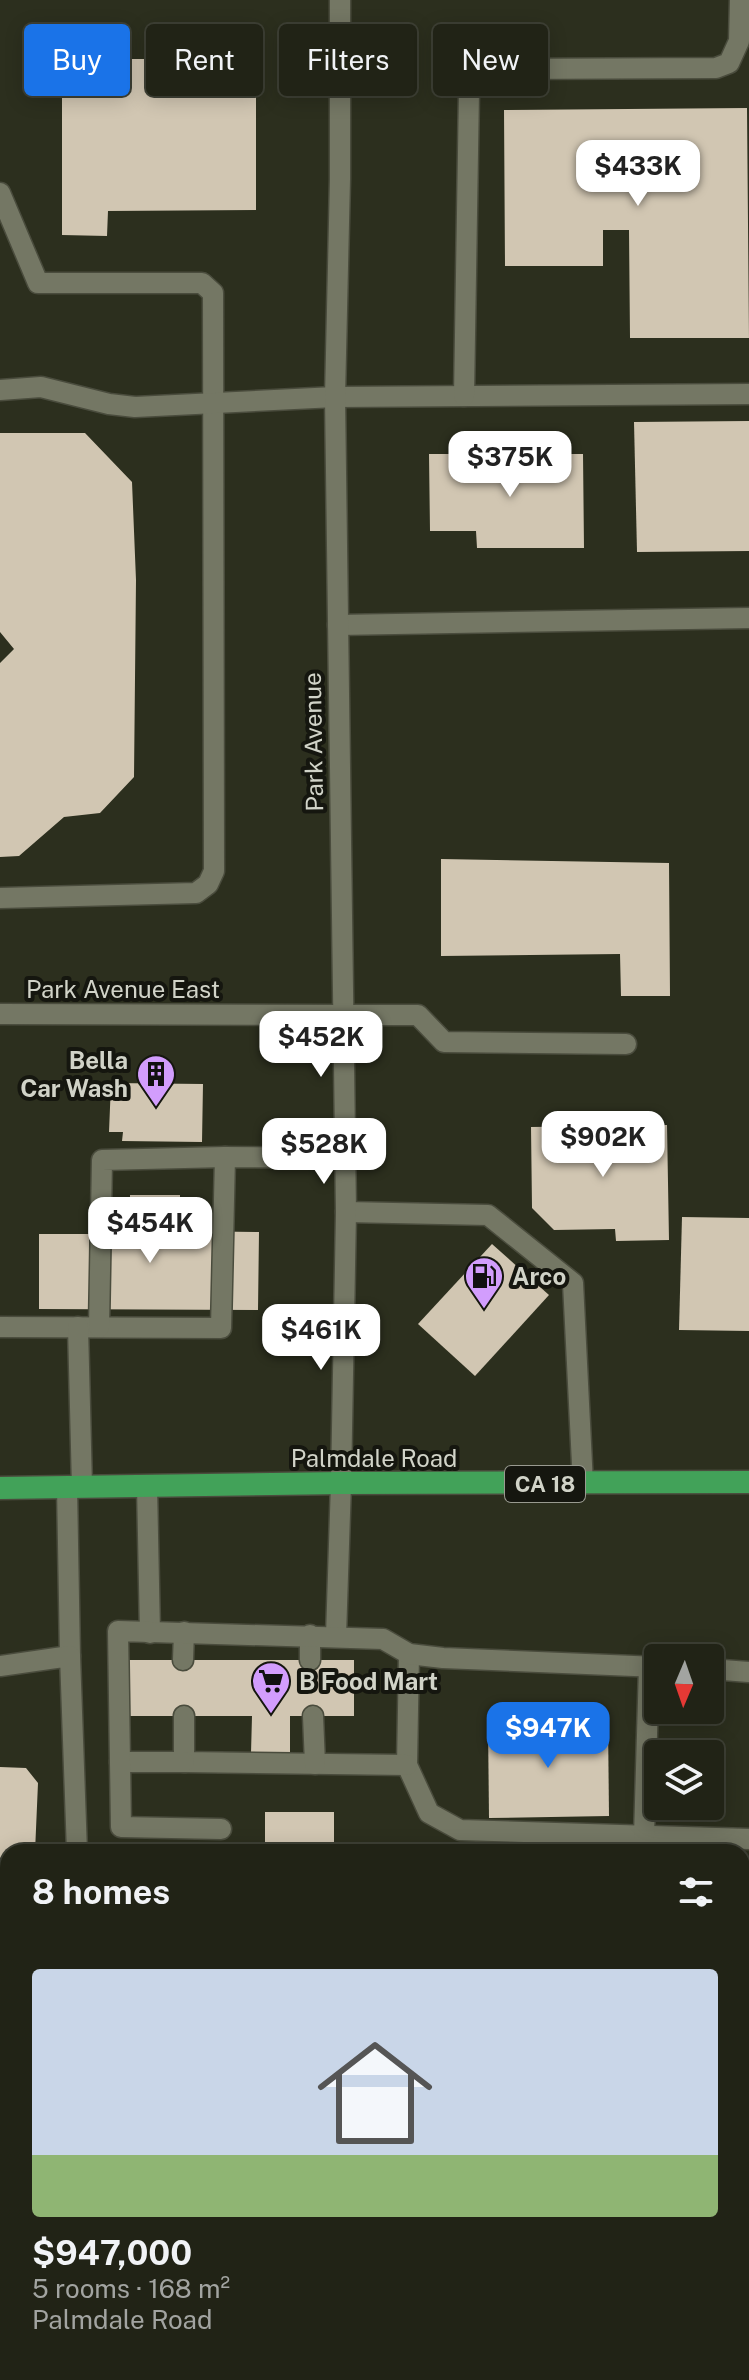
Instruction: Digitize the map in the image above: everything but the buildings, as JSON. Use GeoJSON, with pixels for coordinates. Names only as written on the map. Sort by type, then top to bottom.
{"type":"FeatureCollection","features":[{"type":"Feature","properties":{"kind":"highway","name":"Palmdale Road"},"geometry":{"type":"LineString","coordinates":[[0,1488],[749,1482]]}},
{"type":"Feature","properties":{"kind":"street","name":"Park Avenue"},"geometry":{"type":"LineString","coordinates":[[336,1636],[346,1212],[335,397],[340,0]]}},
{"type":"Feature","properties":{"kind":"street"},"geometry":{"type":"LineString","coordinates":[[464,396],[469,91],[480,75],[500,69],[716,68],[729,63],[739,41],[740,0]]}},
{"type":"Feature","properties":{"kind":"street"},"geometry":{"type":"LineString","coordinates":[[0,193],[38,283],[202,283],[208,286],[213,293],[215,401],[214,871],[208,884],[196,893],[0,898]]}},
{"type":"Feature","properties":{"kind":"street"},"geometry":{"type":"LineString","coordinates":[[0,390],[41,387],[109,404],[135,407],[335,397],[749,394]]}},
{"type":"Feature","properties":{"kind":"street"},"geometry":{"type":"LineString","coordinates":[[338,625],[749,618]]}},
{"type":"Feature","properties":{"kind":"street","name":"Park Avenue East"},"geometry":{"type":"LineString","coordinates":[[0,1014],[418,1015],[444,1042],[626,1044]]}},
{"type":"Feature","properties":{"kind":"street"},"geometry":{"type":"LineString","coordinates":[[0,1327],[221,1328],[225,1157]]}},
{"type":"Feature","properties":{"kind":"street"},"geometry":{"type":"LineString","coordinates":[[77,1844],[70,1656],[74,1487],[102,1160],[345,1158]]}},
{"type":"Feature","properties":{"kind":"street"},"geometry":{"type":"LineString","coordinates":[[346,1212],[488,1215],[573,1283],[583,1484]]}},
{"type":"Feature","properties":{"kind":"street"},"geometry":{"type":"LineString","coordinates":[[147,1486],[150,1633]]}},
{"type":"Feature","properties":{"kind":"street"},"geometry":{"type":"LineString","coordinates":[[221,1829],[121,1827],[118,1631],[383,1639],[409,1654],[443,1658],[644,1667]]}},
{"type":"Feature","properties":{"kind":"street"},"geometry":{"type":"LineString","coordinates":[[183,1660],[184,1632]]}},
{"type":"Feature","properties":{"kind":"street"},"geometry":{"type":"LineString","coordinates":[[310,1635],[310,1660]]}},
{"type":"Feature","properties":{"kind":"street"},"geometry":{"type":"LineString","coordinates":[[409,1654],[407,1765],[429,1813],[460,1830],[749,1839]]}},
{"type":"Feature","properties":{"kind":"street"},"geometry":{"type":"LineString","coordinates":[[0,1666],[70,1656]]}},
{"type":"Feature","properties":{"kind":"street"},"geometry":{"type":"LineString","coordinates":[[724,1670],[749,1672]]}},
{"type":"Feature","properties":{"kind":"street"},"geometry":{"type":"LineString","coordinates":[[184,1716],[184,1762]]}},
{"type":"Feature","properties":{"kind":"street"},"geometry":{"type":"LineString","coordinates":[[313,1716],[315,1764]]}},
{"type":"Feature","properties":{"kind":"street"},"geometry":{"type":"LineString","coordinates":[[644,1836],[651,1724]]}},
{"type":"Feature","properties":{"kind":"street"},"geometry":{"type":"LineString","coordinates":[[120,1762],[407,1765]]}},
{"type":"Feature","properties":{"kind":"place","name":"Bella Car Wash"},"geometry":{"type":"Point","coordinates":[156,1108]}},
{"type":"Feature","properties":{"kind":"place","name":"Arco"},"geometry":{"type":"Point","coordinates":[484,1310]}},
{"type":"Feature","properties":{"kind":"place","name":"B Food Mart"},"geometry":{"type":"Point","coordinates":[271,1715]}}]}
